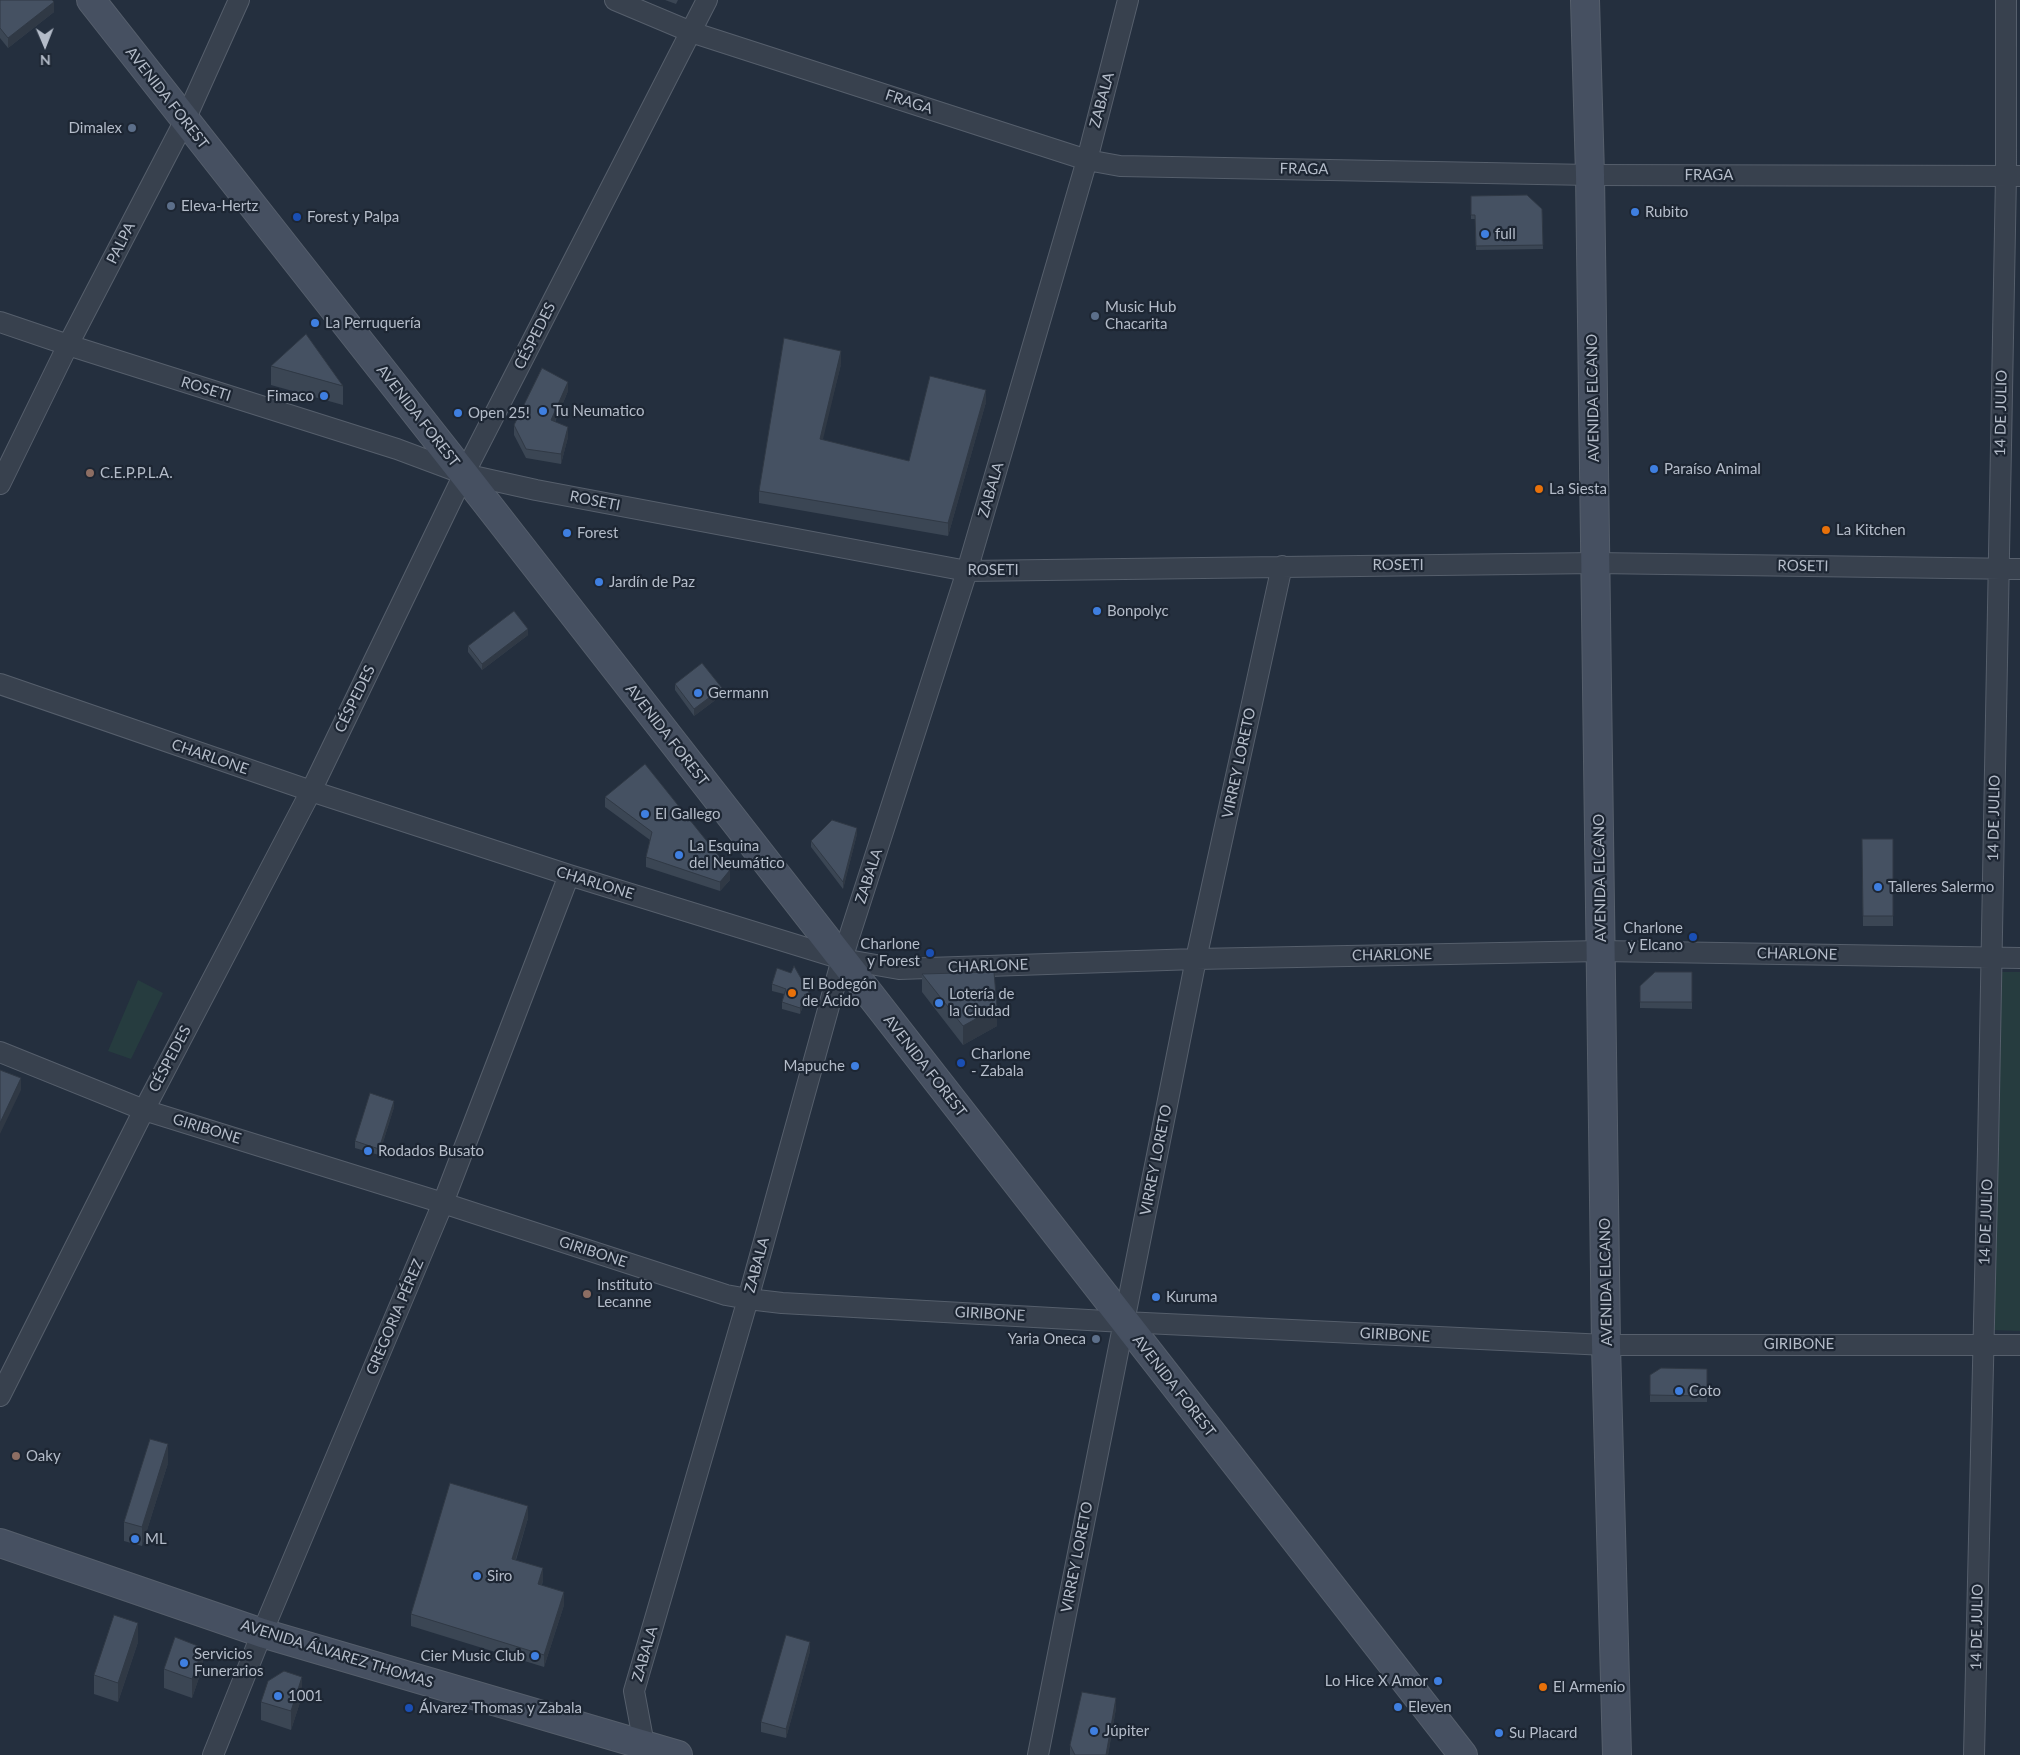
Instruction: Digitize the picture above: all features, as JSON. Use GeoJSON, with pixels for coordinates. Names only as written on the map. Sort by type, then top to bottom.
{"type":"FeatureCollection","features":[{"type":"Feature","properties":{"kind":"main road","name":"AVENIDA FOREST"},"geometry":{"type":"LineString","coordinates":[[91,0],[464,474],[1463,1755]]}},
{"type":"Feature","properties":{"kind":"main road","name":"AVENIDA ELCANO"},"geometry":{"type":"LineString","coordinates":[[1585,0],[1590,175],[1606,1345],[1617,1755]]}},
{"type":"Feature","properties":{"kind":"main road","name":"AVENIDA ÁLVAREZ THOMAS"},"geometry":{"type":"LineString","coordinates":[[0,1543],[262,1633],[646,1750],[678,1755]]}},
{"type":"Feature","properties":{"kind":"street","name":"PALPA"},"geometry":{"type":"LineString","coordinates":[[0,484],[68,346],[185,120],[240,0]]}},
{"type":"Feature","properties":{"kind":"street","name":"FRAGA"},"geometry":{"type":"LineString","coordinates":[[615,0],[691,32],[1087,160],[1120,166],[1590,175],[2013,176]]}},
{"type":"Feature","properties":{"kind":"street","name":"CÉSPEDES"},"geometry":{"type":"LineString","coordinates":[[0,1396],[144,1110],[311,791],[464,474],[707,0]]}},
{"type":"Feature","properties":{"kind":"street","name":"ZABALA"},"geometry":{"type":"LineString","coordinates":[[646,1750],[634,1691],[748,1299],[842,959],[967,571],[1087,160],[1128,0]]}},
{"type":"Feature","properties":{"kind":"street","name":"14 DE JULIO"},"geometry":{"type":"LineString","coordinates":[[1974,1755],[1999,569],[2013,176],[2006,0]]}},
{"type":"Feature","properties":{"kind":"street","name":"ROSETI"},"geometry":{"type":"LineString","coordinates":[[0,322],[68,346],[397,448],[464,474],[536,490],[967,571],[1596,564],[2020,569]]}},
{"type":"Feature","properties":{"kind":"street","name":"VIRREY LORETO"},"geometry":{"type":"LineString","coordinates":[[1038,1755],[1196,959],[1282,566]]}},
{"type":"Feature","properties":{"kind":"street","name":"CHARLONE"},"geometry":{"type":"LineString","coordinates":[[0,684],[311,791],[569,875],[842,959],[900,969],[1196,959],[1602,951],[2020,958]]}},
{"type":"Feature","properties":{"kind":"street","name":"GREGORIA PÉREZ"},"geometry":{"type":"LineString","coordinates":[[213,1755],[262,1633],[443,1203],[569,875]]}},
{"type":"Feature","properties":{"kind":"street","name":"GIRIBONE"},"geometry":{"type":"LineString","coordinates":[[0,1052],[144,1110],[443,1203],[726,1295],[748,1299],[782,1303],[1124,1322],[1606,1345],[2020,1345]]}},
{"type":"Feature","properties":{"kind":"green space"},"geometry":{"type":"Polygon","coordinates":[[[2001,972],[2020,972],[2020,1331],[1992,1330],[2001,972]]]}},
{"type":"Feature","properties":{"kind":"green space"},"geometry":{"type":"Polygon","coordinates":[[[138,980],[163,993],[131,1059],[108,1051],[138,980]]]}},
{"type":"Feature","properties":{"kind":"building"},"geometry":{"type":"Polygon","coordinates":[[[0,0],[52,0],[54,2],[8,38],[0,28],[0,0]]]}},
{"type":"Feature","properties":{"kind":"building"},"geometry":{"type":"Polygon","coordinates":[[[1527,195],[1542,209],[1543,245],[1476,246],[1475,215],[1471,215],[1471,196],[1527,195]]]}},
{"type":"Feature","properties":{"kind":"building"},"geometry":{"type":"Polygon","coordinates":[[[306,334],[343,386],[271,366],[306,334]]]}},
{"type":"Feature","properties":{"kind":"building"},"geometry":{"type":"Polygon","coordinates":[[[784,338],[841,351],[820,439],[909,461],[930,376],[986,390],[948,523],[759,491],[784,338]]]}},
{"type":"Feature","properties":{"kind":"building","name":"Tu Neumatico"},"geometry":{"type":"Polygon","coordinates":[[[542,368],[568,382],[551,420],[568,427],[561,454],[526,449],[514,425],[542,368]]]}},
{"type":"Feature","properties":{"kind":"building"},"geometry":{"type":"Polygon","coordinates":[[[514,611],[528,629],[482,664],[468,646],[514,611]]]}},
{"type":"Feature","properties":{"kind":"building","name":"Germann"},"geometry":{"type":"Polygon","coordinates":[[[702,663],[722,688],[694,709],[675,684],[702,663]]]}},
{"type":"Feature","properties":{"kind":"building"},"geometry":{"type":"Polygon","coordinates":[[[645,764],[730,870],[720,882],[646,857],[652,832],[605,797],[645,764]]]}},
{"type":"Feature","properties":{"kind":"building"},"geometry":{"type":"Polygon","coordinates":[[[832,820],[857,828],[843,882],[811,841],[832,820]]]}},
{"type":"Feature","properties":{"kind":"building","name":"Talleres Salermo"},"geometry":{"type":"Polygon","coordinates":[[[1862,839],[1893,839],[1893,916],[1863,916],[1862,839]]]}},
{"type":"Feature","properties":{"kind":"building","name":"El Bodegón de Ácido"},"geometry":{"type":"Polygon","coordinates":[[[794,966],[811,996],[805,994],[800,1008],[782,1002],[786,989],[772,984],[777,968],[791,973],[794,966]]]}},
{"type":"Feature","properties":{"kind":"building"},"geometry":{"type":"Polygon","coordinates":[[[994,972],[997,1007],[963,1026],[922,974],[994,972]]]}},
{"type":"Feature","properties":{"kind":"building"},"geometry":{"type":"Polygon","coordinates":[[[1655,972],[1692,972],[1692,1002],[1640,1002],[1640,986],[1655,972]]]}},
{"type":"Feature","properties":{"kind":"building"},"geometry":{"type":"Polygon","coordinates":[[[0,1070],[21,1078],[0,1123],[0,1070]]]}},
{"type":"Feature","properties":{"kind":"building"},"geometry":{"type":"Polygon","coordinates":[[[370,1093],[394,1101],[379,1149],[355,1141],[370,1093]]]}},
{"type":"Feature","properties":{"kind":"building","name":"Coto"},"geometry":{"type":"Polygon","coordinates":[[[1661,1368],[1707,1369],[1707,1396],[1650,1395],[1650,1375],[1661,1368]]]}},
{"type":"Feature","properties":{"kind":"building"},"geometry":{"type":"Polygon","coordinates":[[[150,1439],[168,1444],[142,1527],[124,1522],[150,1439]]]}},
{"type":"Feature","properties":{"kind":"building","name":"Siro"},"geometry":{"type":"Polygon","coordinates":[[[450,1483],[528,1506],[512,1559],[543,1568],[538,1584],[564,1592],[544,1655],[411,1614],[450,1483]]]}},
{"type":"Feature","properties":{"kind":"building"},"geometry":{"type":"Polygon","coordinates":[[[114,1615],[138,1623],[118,1683],[94,1675],[114,1615]]]}},
{"type":"Feature","properties":{"kind":"building"},"geometry":{"type":"Polygon","coordinates":[[[786,1635],[810,1642],[786,1729],[761,1722],[786,1635]]]}},
{"type":"Feature","properties":{"kind":"building"},"geometry":{"type":"Polygon","coordinates":[[[175,1637],[203,1648],[192,1679],[164,1669],[175,1637]]]}},
{"type":"Feature","properties":{"kind":"building"},"geometry":{"type":"Polygon","coordinates":[[[284,1671],[302,1677],[291,1711],[261,1702],[268,1681],[284,1671]]]}},
{"type":"Feature","properties":{"kind":"building","name":"Júpiter"},"geometry":{"type":"Polygon","coordinates":[[[1082,1692],[1116,1698],[1106,1755],[1075,1755],[1070,1745],[1082,1692]]]}},
{"type":"Feature","properties":{"kind":"place","name":"Dimalex"},"geometry":{"type":"Point","coordinates":[132,128]}},
{"type":"Feature","properties":{"kind":"place","name":"Eleva-Hertz"},"geometry":{"type":"Point","coordinates":[171,206]}},
{"type":"Feature","properties":{"kind":"place","name":"Rubito"},"geometry":{"type":"Point","coordinates":[1635,212]}},
{"type":"Feature","properties":{"kind":"place","name":"Forest y Palpa"},"geometry":{"type":"Point","coordinates":[297,217]}},
{"type":"Feature","properties":{"kind":"place","name":"full"},"geometry":{"type":"Point","coordinates":[1485,234]}},
{"type":"Feature","properties":{"kind":"place","name":"Music Hub Chacarita"},"geometry":{"type":"Point","coordinates":[1095,316]}},
{"type":"Feature","properties":{"kind":"place","name":"La Perruquería"},"geometry":{"type":"Point","coordinates":[315,323]}},
{"type":"Feature","properties":{"kind":"place","name":"Fimaco"},"geometry":{"type":"Point","coordinates":[324,396]}},
{"type":"Feature","properties":{"kind":"place","name":"Tu Neumatico"},"geometry":{"type":"Point","coordinates":[543,411]}},
{"type":"Feature","properties":{"kind":"place","name":"Open 25!"},"geometry":{"type":"Point","coordinates":[458,413]}},
{"type":"Feature","properties":{"kind":"place","name":"Paraíso Animal"},"geometry":{"type":"Point","coordinates":[1654,469]}},
{"type":"Feature","properties":{"kind":"place","name":"C.E.P.P.L.A."},"geometry":{"type":"Point","coordinates":[90,473]}},
{"type":"Feature","properties":{"kind":"place","name":"La Siesta"},"geometry":{"type":"Point","coordinates":[1539,489]}},
{"type":"Feature","properties":{"kind":"place","name":"La Kitchen"},"geometry":{"type":"Point","coordinates":[1826,530]}},
{"type":"Feature","properties":{"kind":"place","name":"Forest"},"geometry":{"type":"Point","coordinates":[567,533]}},
{"type":"Feature","properties":{"kind":"place","name":"Jardín de Paz"},"geometry":{"type":"Point","coordinates":[599,582]}},
{"type":"Feature","properties":{"kind":"place","name":"Bonpolyc"},"geometry":{"type":"Point","coordinates":[1097,611]}},
{"type":"Feature","properties":{"kind":"place","name":"Germann"},"geometry":{"type":"Point","coordinates":[698,693]}},
{"type":"Feature","properties":{"kind":"place","name":"El Gallego"},"geometry":{"type":"Point","coordinates":[645,814]}},
{"type":"Feature","properties":{"kind":"place","name":"La Esquina del Neumático"},"geometry":{"type":"Point","coordinates":[679,855]}},
{"type":"Feature","properties":{"kind":"place","name":"Talleres Salermo"},"geometry":{"type":"Point","coordinates":[1878,887]}},
{"type":"Feature","properties":{"kind":"place","name":"Charlone y Elcano"},"geometry":{"type":"Point","coordinates":[1693,937]}},
{"type":"Feature","properties":{"kind":"place","name":"Charlone y Forest"},"geometry":{"type":"Point","coordinates":[930,953]}},
{"type":"Feature","properties":{"kind":"place","name":"El Bodegón de Ácido"},"geometry":{"type":"Point","coordinates":[792,993]}},
{"type":"Feature","properties":{"kind":"place","name":"Lotería de la Ciudad"},"geometry":{"type":"Point","coordinates":[939,1003]}},
{"type":"Feature","properties":{"kind":"place","name":"Charlone - Zabala"},"geometry":{"type":"Point","coordinates":[961,1063]}},
{"type":"Feature","properties":{"kind":"place","name":"Mapuche"},"geometry":{"type":"Point","coordinates":[855,1066]}},
{"type":"Feature","properties":{"kind":"place","name":"Rodados Busato"},"geometry":{"type":"Point","coordinates":[368,1151]}},
{"type":"Feature","properties":{"kind":"place","name":"Instituto Lecanne"},"geometry":{"type":"Point","coordinates":[587,1294]}},
{"type":"Feature","properties":{"kind":"place","name":"Kuruma"},"geometry":{"type":"Point","coordinates":[1156,1297]}},
{"type":"Feature","properties":{"kind":"place","name":"Yaria Oneca"},"geometry":{"type":"Point","coordinates":[1096,1339]}},
{"type":"Feature","properties":{"kind":"place","name":"Coto"},"geometry":{"type":"Point","coordinates":[1679,1391]}},
{"type":"Feature","properties":{"kind":"place","name":"Oaky"},"geometry":{"type":"Point","coordinates":[16,1456]}},
{"type":"Feature","properties":{"kind":"place","name":"ML"},"geometry":{"type":"Point","coordinates":[135,1539]}},
{"type":"Feature","properties":{"kind":"place","name":"Siro"},"geometry":{"type":"Point","coordinates":[477,1576]}},
{"type":"Feature","properties":{"kind":"place","name":"Cier Music Club"},"geometry":{"type":"Point","coordinates":[535,1656]}},
{"type":"Feature","properties":{"kind":"place","name":"Servicios Funerarios"},"geometry":{"type":"Point","coordinates":[184,1663]}},
{"type":"Feature","properties":{"kind":"place","name":"Lo Hice X Amor"},"geometry":{"type":"Point","coordinates":[1438,1681]}},
{"type":"Feature","properties":{"kind":"place","name":"El Armenio"},"geometry":{"type":"Point","coordinates":[1543,1687]}},
{"type":"Feature","properties":{"kind":"place","name":"1001"},"geometry":{"type":"Point","coordinates":[278,1696]}},
{"type":"Feature","properties":{"kind":"place","name":"Eleven"},"geometry":{"type":"Point","coordinates":[1398,1707]}},
{"type":"Feature","properties":{"kind":"place","name":"Álvarez Thomas y Zabala"},"geometry":{"type":"Point","coordinates":[409,1708]}},
{"type":"Feature","properties":{"kind":"place","name":"Júpiter"},"geometry":{"type":"Point","coordinates":[1094,1731]}},
{"type":"Feature","properties":{"kind":"place","name":"Su Placard"},"geometry":{"type":"Point","coordinates":[1499,1733]}}]}
